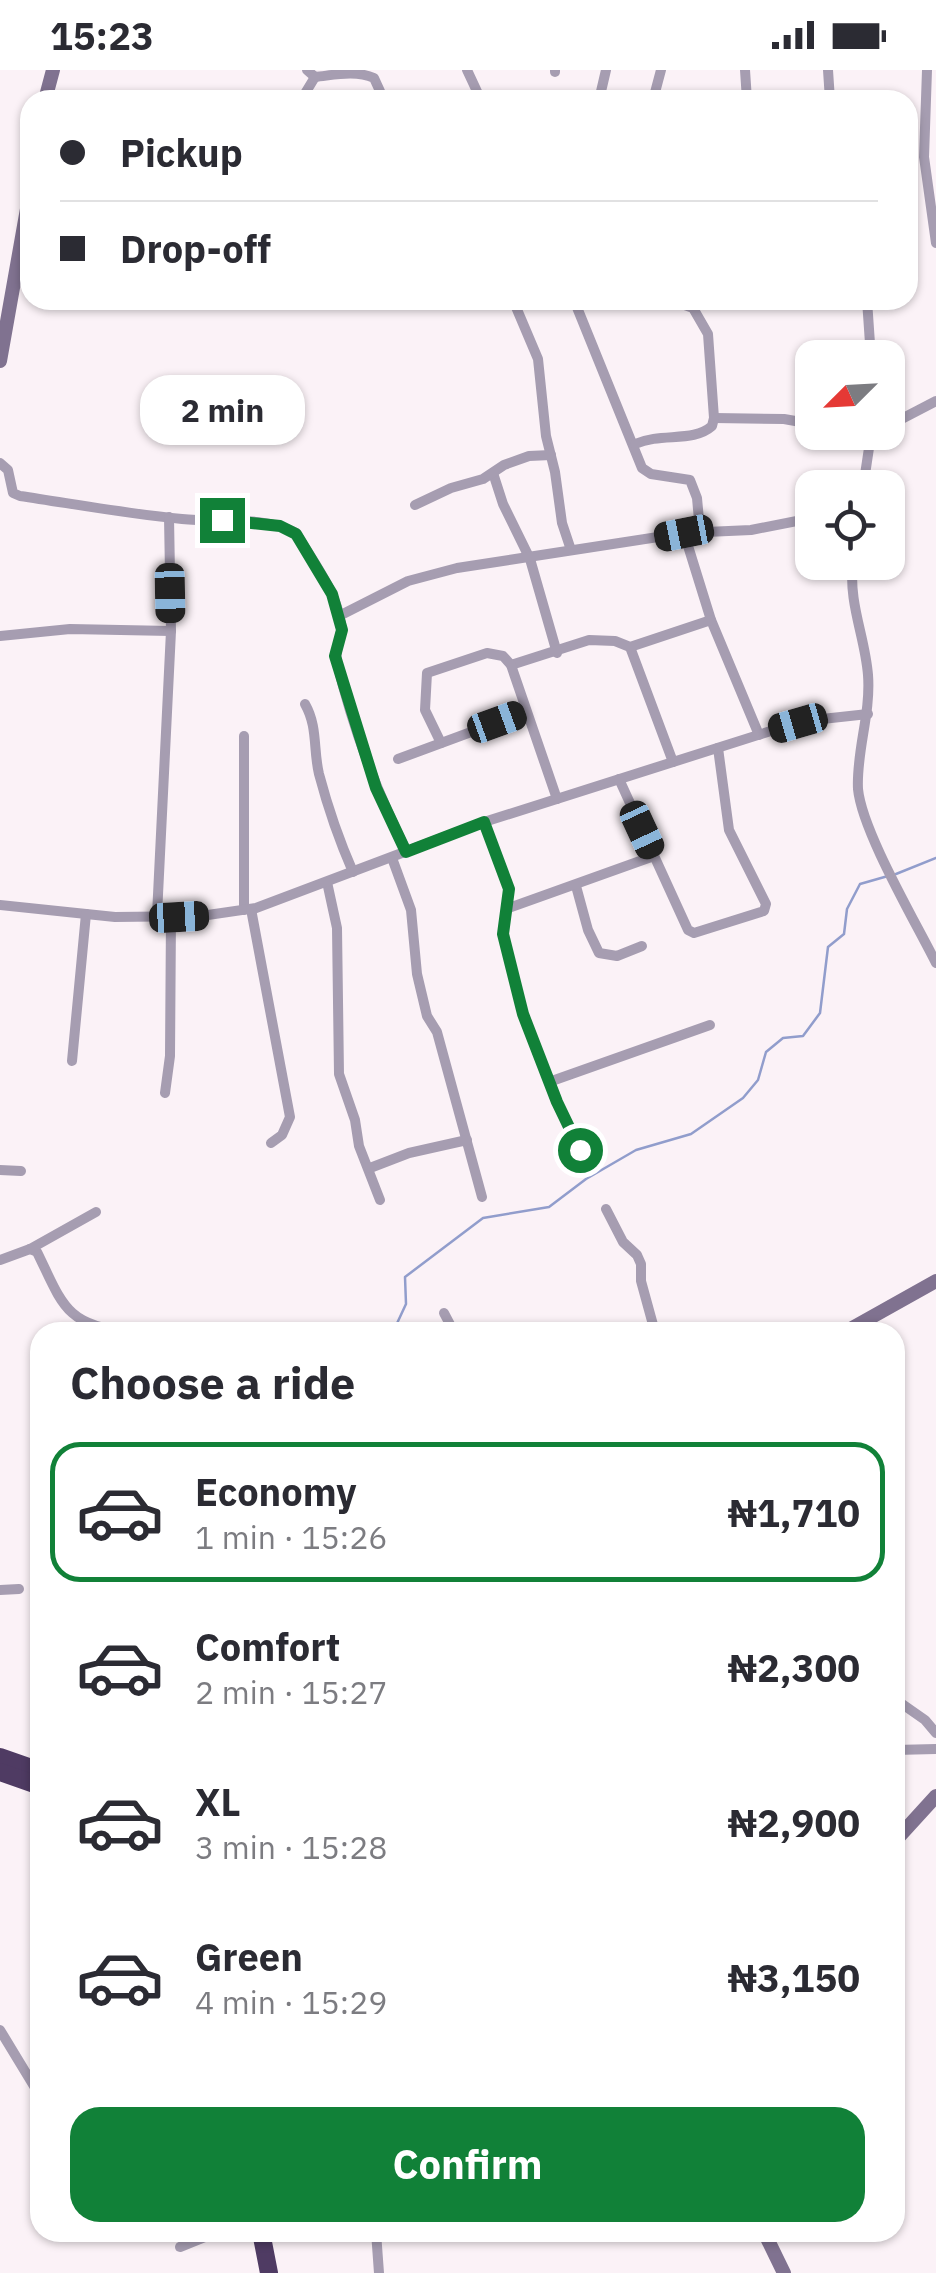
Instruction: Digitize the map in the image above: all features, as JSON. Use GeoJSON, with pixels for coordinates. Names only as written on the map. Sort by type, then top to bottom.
{"type":"FeatureCollection","features":[{"type":"Feature","properties":{"kind":"highway"},"geometry":{"type":"LineString","coordinates":[[0,1757],[30,1768]]}},
{"type":"Feature","properties":{"kind":"highway"},"geometry":{"type":"LineString","coordinates":[[0,1772],[30,1782]]}},
{"type":"Feature","properties":{"kind":"highway"},"geometry":{"type":"LineString","coordinates":[[263,2242],[268,2273]]}},
{"type":"Feature","properties":{"kind":"highway"},"geometry":{"type":"LineString","coordinates":[[275,2242],[280,2273]]}},
{"type":"Feature","properties":{"kind":"street"},"geometry":{"type":"LineString","coordinates":[[927,70],[924,157],[933,186],[936,244]]}},
{"type":"Feature","properties":{"kind":"street"},"geometry":{"type":"LineString","coordinates":[[311,73],[366,74],[374,78],[379,90]]}},
{"type":"Feature","properties":{"kind":"street"},"geometry":{"type":"LineString","coordinates":[[0,362],[20,249]]}},
{"type":"Feature","properties":{"kind":"street"},"geometry":{"type":"LineString","coordinates":[[517,310],[538,359],[562,524],[571,550]]}},
{"type":"Feature","properties":{"kind":"street"},"geometry":{"type":"LineString","coordinates":[[578,310],[642,468],[651,474],[690,480],[697,498],[700,531]]}},
{"type":"Feature","properties":{"kind":"street"},"geometry":{"type":"LineString","coordinates":[[635,444],[654,436],[695,435],[712,426],[708,334],[695,310]]}},
{"type":"Feature","properties":{"kind":"street"},"geometry":{"type":"LineString","coordinates":[[867,310],[869,340]]}},
{"type":"Feature","properties":{"kind":"street"},"geometry":{"type":"LineString","coordinates":[[905,417],[936,401]]}},
{"type":"Feature","properties":{"kind":"street"},"geometry":{"type":"LineString","coordinates":[[714,418],[795,421]]}},
{"type":"Feature","properties":{"kind":"street"},"geometry":{"type":"LineString","coordinates":[[414,506],[504,465],[530,456],[551,455]]}},
{"type":"Feature","properties":{"kind":"street"},"geometry":{"type":"LineString","coordinates":[[0,463],[8,470],[13,493],[20,496],[169,518],[263,524],[296,534],[332,594],[340,616],[342,630],[335,656],[376,788],[406,852]]}},
{"type":"Feature","properties":{"kind":"street"},"geometry":{"type":"LineString","coordinates":[[493,473],[503,504],[530,559],[558,652]]}},
{"type":"Feature","properties":{"kind":"street"},"geometry":{"type":"LineString","coordinates":[[157,915],[171,630],[169,518]]}},
{"type":"Feature","properties":{"kind":"street"},"geometry":{"type":"LineString","coordinates":[[340,616],[408,581],[457,568],[684,533],[751,530],[795,521]]}},
{"type":"Feature","properties":{"kind":"street"},"geometry":{"type":"LineString","coordinates":[[684,533],[710,620],[759,735]]}},
{"type":"Feature","properties":{"kind":"street"},"geometry":{"type":"LineString","coordinates":[[851,580],[867,664],[868,714],[858,791],[882,854],[936,962]]}},
{"type":"Feature","properties":{"kind":"street"},"geometry":{"type":"LineString","coordinates":[[511,665],[589,640],[630,647],[710,620]]}},
{"type":"Feature","properties":{"kind":"street"},"geometry":{"type":"LineString","coordinates":[[0,636],[70,629],[171,630]]}},
{"type":"Feature","properties":{"kind":"street"},"geometry":{"type":"LineString","coordinates":[[630,647],[673,762]]}},
{"type":"Feature","properties":{"kind":"street"},"geometry":{"type":"LineString","coordinates":[[441,743],[426,710],[427,672],[494,652],[503,656],[511,665],[557,799]]}},
{"type":"Feature","properties":{"kind":"street"},"geometry":{"type":"LineString","coordinates":[[305,704],[313,718],[318,772],[334,828],[353,872]]}},
{"type":"Feature","properties":{"kind":"street"},"geometry":{"type":"LineString","coordinates":[[398,759],[525,712]]}},
{"type":"Feature","properties":{"kind":"street"},"geometry":{"type":"LineString","coordinates":[[0,905],[86,914],[172,916],[247,910],[484,822],[619,779],[813,720],[868,714]]}},
{"type":"Feature","properties":{"kind":"street"},"geometry":{"type":"LineString","coordinates":[[244,736],[247,910],[290,1117],[282,1135],[271,1142]]}},
{"type":"Feature","properties":{"kind":"street"},"geometry":{"type":"LineString","coordinates":[[619,779],[684,922],[694,933],[745,918],[766,908],[729,830],[718,748]]}},
{"type":"Feature","properties":{"kind":"street"},"geometry":{"type":"LineString","coordinates":[[484,822],[509,889],[503,934],[519,998],[549,1082],[580,1150]]}},
{"type":"Feature","properties":{"kind":"street"},"geometry":{"type":"LineString","coordinates":[[506,909],[654,856]]}},
{"type":"Feature","properties":{"kind":"street"},"geometry":{"type":"LineString","coordinates":[[392,858],[410,910],[427,1016],[437,1032],[482,1197]]}},
{"type":"Feature","properties":{"kind":"street"},"geometry":{"type":"LineString","coordinates":[[327,882],[337,928],[339,1074],[355,1120],[359,1146],[380,1200]]}},
{"type":"Feature","properties":{"kind":"street"},"geometry":{"type":"LineString","coordinates":[[576,886],[599,953],[617,956],[642,946]]}},
{"type":"Feature","properties":{"kind":"street"},"geometry":{"type":"LineString","coordinates":[[72,1061],[86,914]]}},
{"type":"Feature","properties":{"kind":"street"},"geometry":{"type":"LineString","coordinates":[[165,1093],[170,1056],[172,916]]}},
{"type":"Feature","properties":{"kind":"street"},"geometry":{"type":"LineString","coordinates":[[549,1082],[710,1025]]}},
{"type":"Feature","properties":{"kind":"street"},"geometry":{"type":"LineString","coordinates":[[370,1168],[409,1153],[466,1140]]}},
{"type":"Feature","properties":{"kind":"street"},"geometry":{"type":"LineString","coordinates":[[0,1170],[21,1171]]}},
{"type":"Feature","properties":{"kind":"street"},"geometry":{"type":"LineString","coordinates":[[606,1209],[623,1242],[637,1255],[652,1322]]}},
{"type":"Feature","properties":{"kind":"street"},"geometry":{"type":"LineString","coordinates":[[0,1260],[30,1249],[96,1212]]}},
{"type":"Feature","properties":{"kind":"street"},"geometry":{"type":"LineString","coordinates":[[30,1249],[36,1252],[63,1306],[88,1322]]}},
{"type":"Feature","properties":{"kind":"street"},"geometry":{"type":"LineString","coordinates":[[863,1322],[936,1281]]}},
{"type":"Feature","properties":{"kind":"street"},"geometry":{"type":"LineString","coordinates":[[879,1322],[936,1290]]}},
{"type":"Feature","properties":{"kind":"street"},"geometry":{"type":"LineString","coordinates":[[444,1312],[449,1322]]}},
{"type":"Feature","properties":{"kind":"street"},"geometry":{"type":"LineString","coordinates":[[0,1590],[19,1589]]}},
{"type":"Feature","properties":{"kind":"street"},"geometry":{"type":"LineString","coordinates":[[905,1706],[936,1733]]}},
{"type":"Feature","properties":{"kind":"street"},"geometry":{"type":"LineString","coordinates":[[905,1750],[936,1749]]}},
{"type":"Feature","properties":{"kind":"street"},"geometry":{"type":"LineString","coordinates":[[905,1830],[936,1796]]}},
{"type":"Feature","properties":{"kind":"street"},"geometry":{"type":"LineString","coordinates":[[0,2030],[30,2080]]}},
{"type":"Feature","properties":{"kind":"street"},"geometry":{"type":"LineString","coordinates":[[180,2247],[192,2242]]}},
{"type":"Feature","properties":{"kind":"street"},"geometry":{"type":"LineString","coordinates":[[377,2242],[379,2273]]}},
{"type":"Feature","properties":{"kind":"street"},"geometry":{"type":"LineString","coordinates":[[769,2242],[784,2273]]}},
{"type":"Feature","properties":{"kind":"waterway"},"geometry":{"type":"LineString","coordinates":[[896,874],[936,858]]}},
{"type":"Feature","properties":{"kind":"waterway"},"geometry":{"type":"LineString","coordinates":[[398,1322],[406,1304],[405,1277],[483,1218],[549,1207],[586,1179],[636,1150],[691,1134],[743,1098],[758,1080],[766,1052],[783,1038],[803,1036],[820,1013],[828,947],[844,934],[847,909],[860,884],[888,876]]}},
{"type":"Feature","properties":{"kind":"route"},"geometry":{"type":"LineString","coordinates":[[222,520],[280,526],[296,534],[332,594],[342,630],[335,656],[376,788],[406,852],[484,822],[509,889],[503,934],[523,1014],[580,1150]]}}]}
